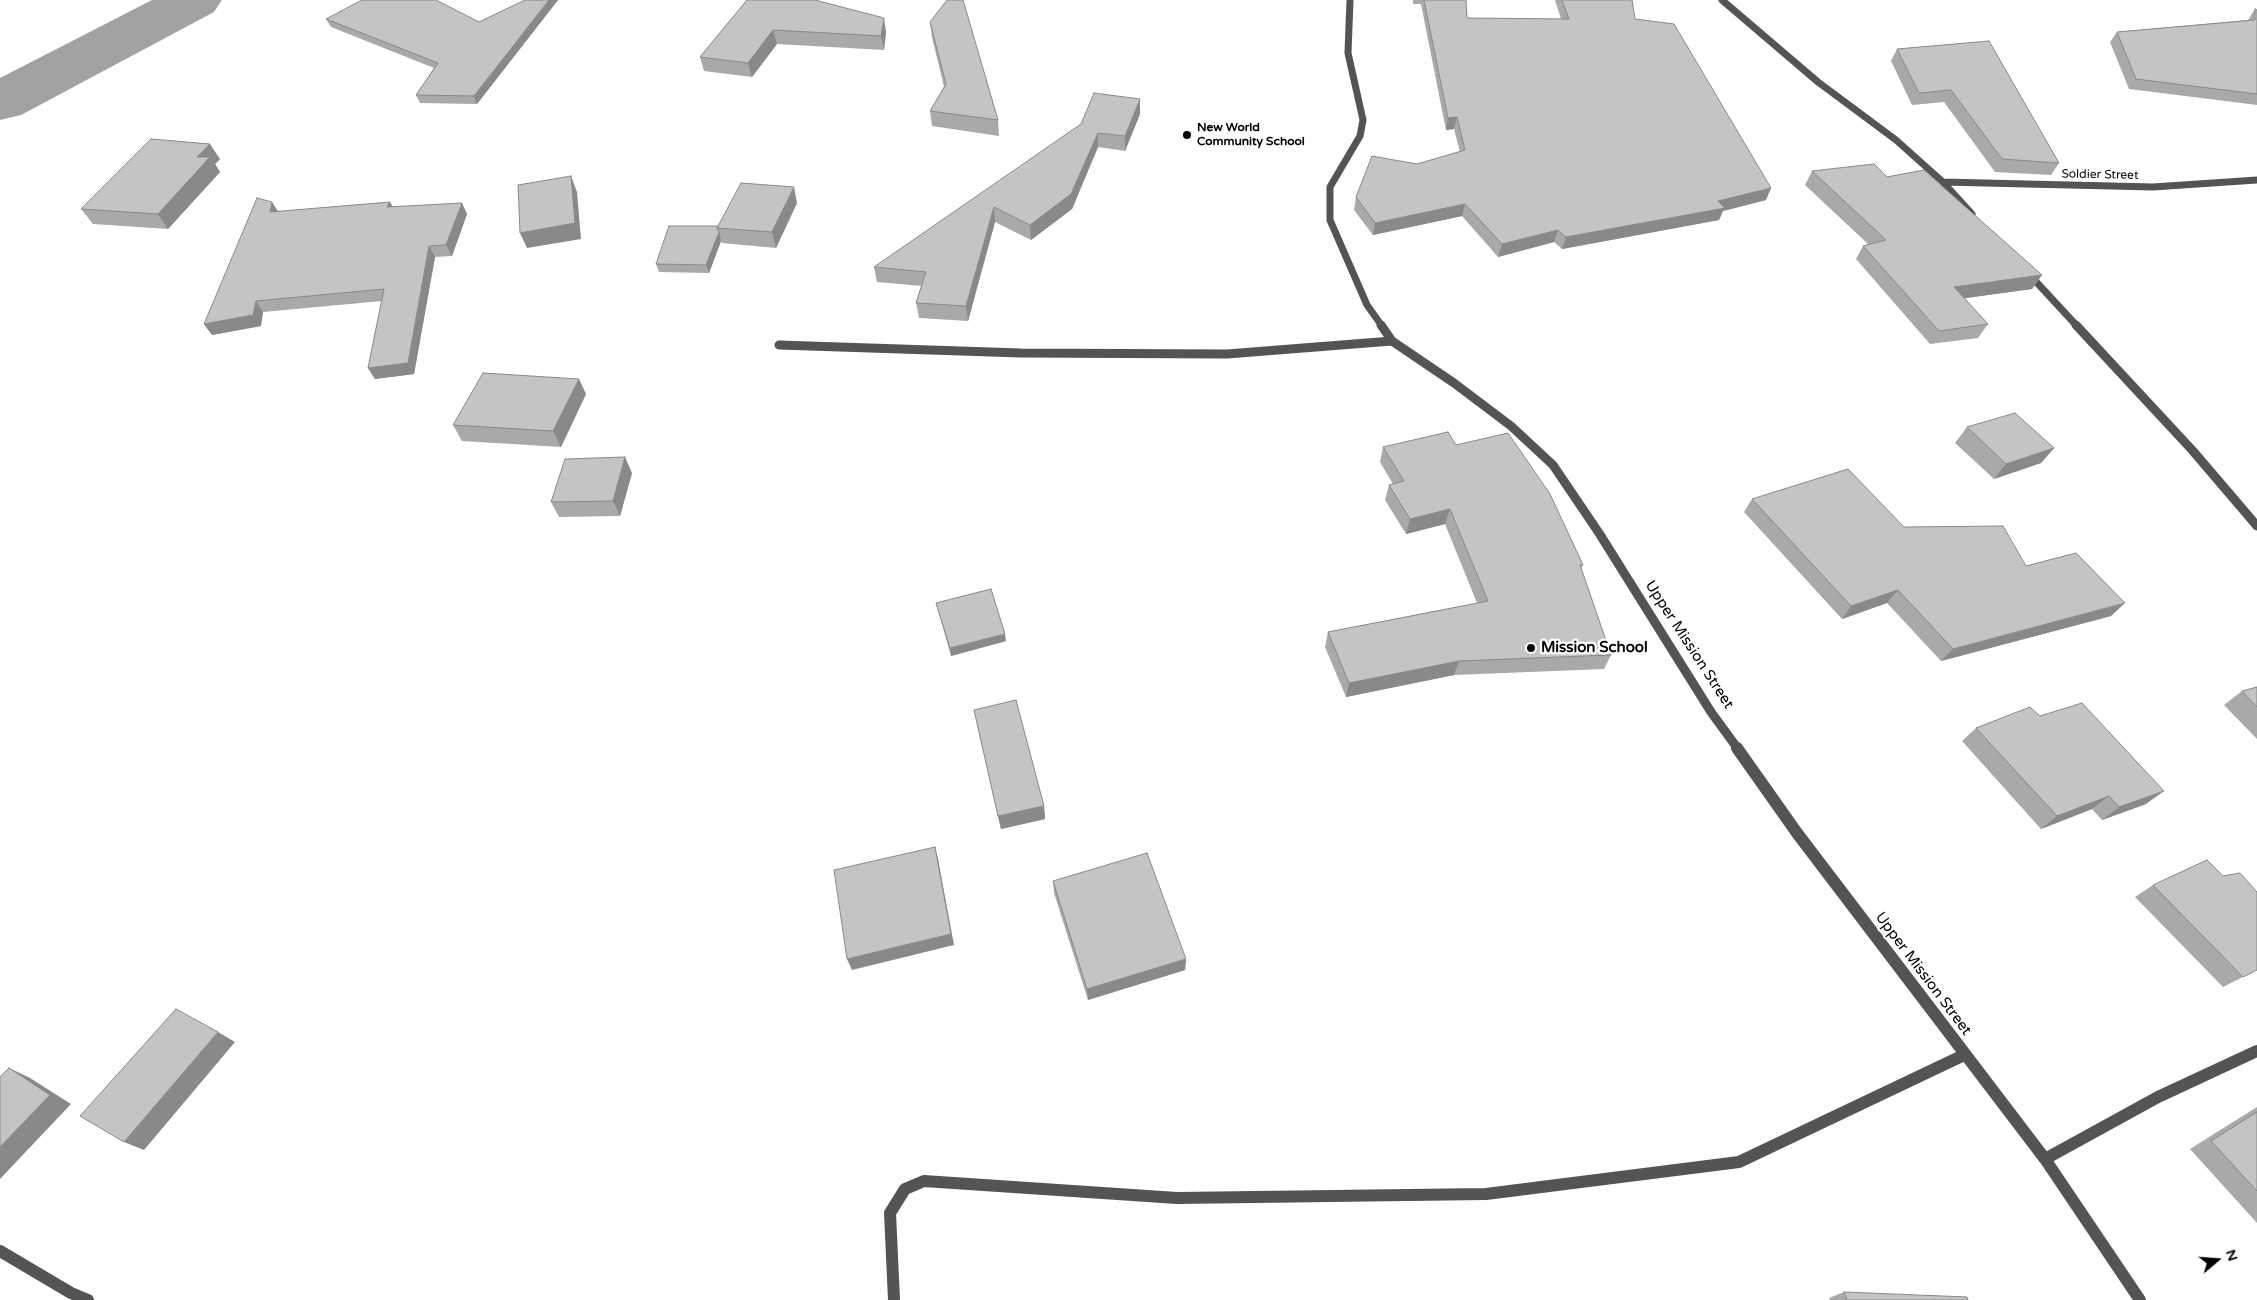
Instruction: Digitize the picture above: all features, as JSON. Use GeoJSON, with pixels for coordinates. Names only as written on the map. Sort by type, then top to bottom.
{"type":"FeatureCollection","features":[{"type":"Feature","properties":{"kind":"street","name":"Upper Mission Street"},"geometry":{"type":"LineString","coordinates":[[1350,0],[1348,53],[1363,120],[1360,136],[1330,187],[1330,220],[1367,306],[1392,342],[1511,426],[1553,465],[1599,532],[1711,712],[1797,832],[1964,1055],[2045,1159],[2140,1300]]}},
{"type":"Feature","properties":{"kind":"street"},"geometry":{"type":"LineString","coordinates":[[1722,0],[1761,36],[1818,82],[1896,140],[1943,182],[1978,220]]}},
{"type":"Feature","properties":{"kind":"street","name":"Soldier Street"},"geometry":{"type":"LineString","coordinates":[[1943,182],[2153,187],[2257,180]]}},
{"type":"Feature","properties":{"kind":"street"},"geometry":{"type":"LineString","coordinates":[[2023,268],[2193,451],[2257,526]]}},
{"type":"Feature","properties":{"kind":"street"},"geometry":{"type":"LineString","coordinates":[[778,345],[1021,353],[1227,354],[1392,342]]}},
{"type":"Feature","properties":{"kind":"street"},"geometry":{"type":"LineString","coordinates":[[2045,1159],[2158,1097],[2257,1051]]}},
{"type":"Feature","properties":{"kind":"street"},"geometry":{"type":"LineString","coordinates":[[894,1300],[890,1213],[906,1189],[924,1181],[1177,1198],[1486,1194],[1739,1162],[1964,1055]]}},
{"type":"Feature","properties":{"kind":"street"},"geometry":{"type":"LineString","coordinates":[[0,1251],[70,1293],[88,1300]]}},
{"type":"Feature","properties":{"kind":"building"},"geometry":{"type":"Polygon","coordinates":[[[362,0],[436,0],[479,22],[525,0],[549,0],[474,96],[416,95],[438,63],[326,19],[362,0]]]}},
{"type":"Feature","properties":{"kind":"building"},"geometry":{"type":"Polygon","coordinates":[[[747,0],[815,0],[884,18],[881,36],[773,30],[748,63],[700,57],[747,0]]]}},
{"type":"Feature","properties":{"kind":"building"},"geometry":{"type":"Polygon","coordinates":[[[947,0],[963,0],[998,120],[930,111],[946,84],[930,22],[947,0]]]}},
{"type":"Feature","properties":{"kind":"building"},"geometry":{"type":"Polygon","coordinates":[[[1424,0],[1466,0],[1467,18],[1569,19],[1562,0],[1632,0],[1635,19],[1674,24],[1771,188],[1718,201],[1725,208],[1566,237],[1558,230],[1502,244],[1465,204],[1375,223],[1356,197],[1372,156],[1417,164],[1465,150],[1457,117],[1448,118],[1424,0]]]}},
{"type":"Feature","properties":{"kind":"building"},"geometry":{"type":"Polygon","coordinates":[[[2255,9],[2257,10],[2257,94],[2136,79],[2117,32],[2255,20],[2255,9]]]}},
{"type":"Feature","properties":{"kind":"building"},"geometry":{"type":"Polygon","coordinates":[[[1989,41],[2059,163],[2002,159],[1951,90],[1919,93],[1897,49],[1989,41]]]}},
{"type":"Feature","properties":{"kind":"building"},"geometry":{"type":"Polygon","coordinates":[[[1094,93],[1140,99],[1125,136],[1098,133],[1071,194],[1030,225],[994,207],[966,306],[916,303],[926,272],[874,267],[1081,124],[1094,93]]]}},
{"type":"Feature","properties":{"kind":"building"},"geometry":{"type":"Polygon","coordinates":[[[151,139],[210,144],[197,157],[210,157],[158,214],[81,209],[151,139]]]}},
{"type":"Feature","properties":{"kind":"building"},"geometry":{"type":"Polygon","coordinates":[[[1874,164],[1887,177],[1924,170],[2042,275],[1954,287],[1988,324],[1939,331],[1863,246],[1886,240],[1812,171],[1874,164]]]}},
{"type":"Feature","properties":{"kind":"building"},"geometry":{"type":"Polygon","coordinates":[[[571,176],[575,223],[520,233],[518,185],[571,176]]]}},
{"type":"Feature","properties":{"kind":"building"},"geometry":{"type":"Polygon","coordinates":[[[741,183],[794,187],[772,232],[717,228],[741,183]]]}},
{"type":"Feature","properties":{"kind":"building"},"geometry":{"type":"Polygon","coordinates":[[[257,198],[272,202],[270,212],[390,202],[387,207],[462,203],[446,245],[429,246],[408,363],[368,368],[384,289],[256,301],[253,315],[204,324],[257,198]]]}},
{"type":"Feature","properties":{"kind":"building"},"geometry":{"type":"Polygon","coordinates":[[[669,226],[718,226],[719,232],[706,265],[656,264],[669,226]]]}},
{"type":"Feature","properties":{"kind":"building"},"geometry":{"type":"Polygon","coordinates":[[[483,373],[579,379],[553,431],[453,425],[483,373]]]}},
{"type":"Feature","properties":{"kind":"building"},"geometry":{"type":"Polygon","coordinates":[[[2015,413],[2054,448],[2006,464],[1967,427],[2015,413]]]}},
{"type":"Feature","properties":{"kind":"building"},"geometry":{"type":"Polygon","coordinates":[[[1448,432],[1456,445],[1508,433],[1550,494],[1583,565],[1580,565],[1611,655],[1459,661],[1349,683],[1328,632],[1488,601],[1450,509],[1410,519],[1389,485],[1404,481],[1383,447],[1448,432]]]}},
{"type":"Feature","properties":{"kind":"building"},"geometry":{"type":"Polygon","coordinates":[[[625,457],[613,501],[551,502],[565,459],[625,457]]]}},
{"type":"Feature","properties":{"kind":"building"},"geometry":{"type":"Polygon","coordinates":[[[1848,469],[1904,527],[2003,526],[2026,566],[2076,553],[2125,603],[1953,649],[1898,590],[1851,606],[1752,499],[1848,469]]]}},
{"type":"Feature","properties":{"kind":"building"},"geometry":{"type":"Polygon","coordinates":[[[991,589],[1005,634],[950,648],[936,603],[991,589]]]}},
{"type":"Feature","properties":{"kind":"building"},"geometry":{"type":"Polygon","coordinates":[[[2257,687],[2257,707],[2242,691],[2257,687]]]}},
{"type":"Feature","properties":{"kind":"building"},"geometry":{"type":"Polygon","coordinates":[[[1016,700],[1044,806],[998,816],[974,710],[1016,700]]]}},
{"type":"Feature","properties":{"kind":"building"},"geometry":{"type":"Polygon","coordinates":[[[2082,703],[2164,791],[2119,807],[2109,796],[2057,816],[1976,728],[2030,707],[2040,716],[2082,703]]]}},
{"type":"Feature","properties":{"kind":"building"},"geometry":{"type":"Polygon","coordinates":[[[935,847],[951,934],[847,959],[834,870],[935,847]]]}},
{"type":"Feature","properties":{"kind":"building"},"geometry":{"type":"Polygon","coordinates":[[[1147,853],[1186,959],[1087,989],[1053,881],[1147,853]]]}},
{"type":"Feature","properties":{"kind":"building"},"geometry":{"type":"Polygon","coordinates":[[[2207,860],[2223,876],[2240,873],[2257,892],[2257,970],[2243,977],[2153,885],[2207,860]]]}},
{"type":"Feature","properties":{"kind":"building"},"geometry":{"type":"Polygon","coordinates":[[[176,1009],[218,1032],[124,1142],[80,1116],[176,1009]]]}},
{"type":"Feature","properties":{"kind":"building"},"geometry":{"type":"Polygon","coordinates":[[[9,1068],[50,1095],[0,1147],[0,1077],[9,1068]]]}},
{"type":"Feature","properties":{"kind":"building"},"geometry":{"type":"Polygon","coordinates":[[[2257,1112],[2257,1191],[2211,1141],[2257,1112]]]}},
{"type":"Feature","properties":{"kind":"building"},"geometry":{"type":"Polygon","coordinates":[[[1844,1292],[1967,1297],[1968,1300],[1847,1300],[1844,1292]]]}},
{"type":"Feature","properties":{"kind":"waterway"},"geometry":{"type":"LineString","coordinates":[[0,102],[194,0]]}},
{"type":"Feature","properties":{"kind":"place","name":"New World Community School"},"geometry":{"type":"Point","coordinates":[1187,135]}},
{"type":"Feature","properties":{"kind":"place","name":"Mission School"},"geometry":{"type":"Point","coordinates":[1531,648]}}]}
